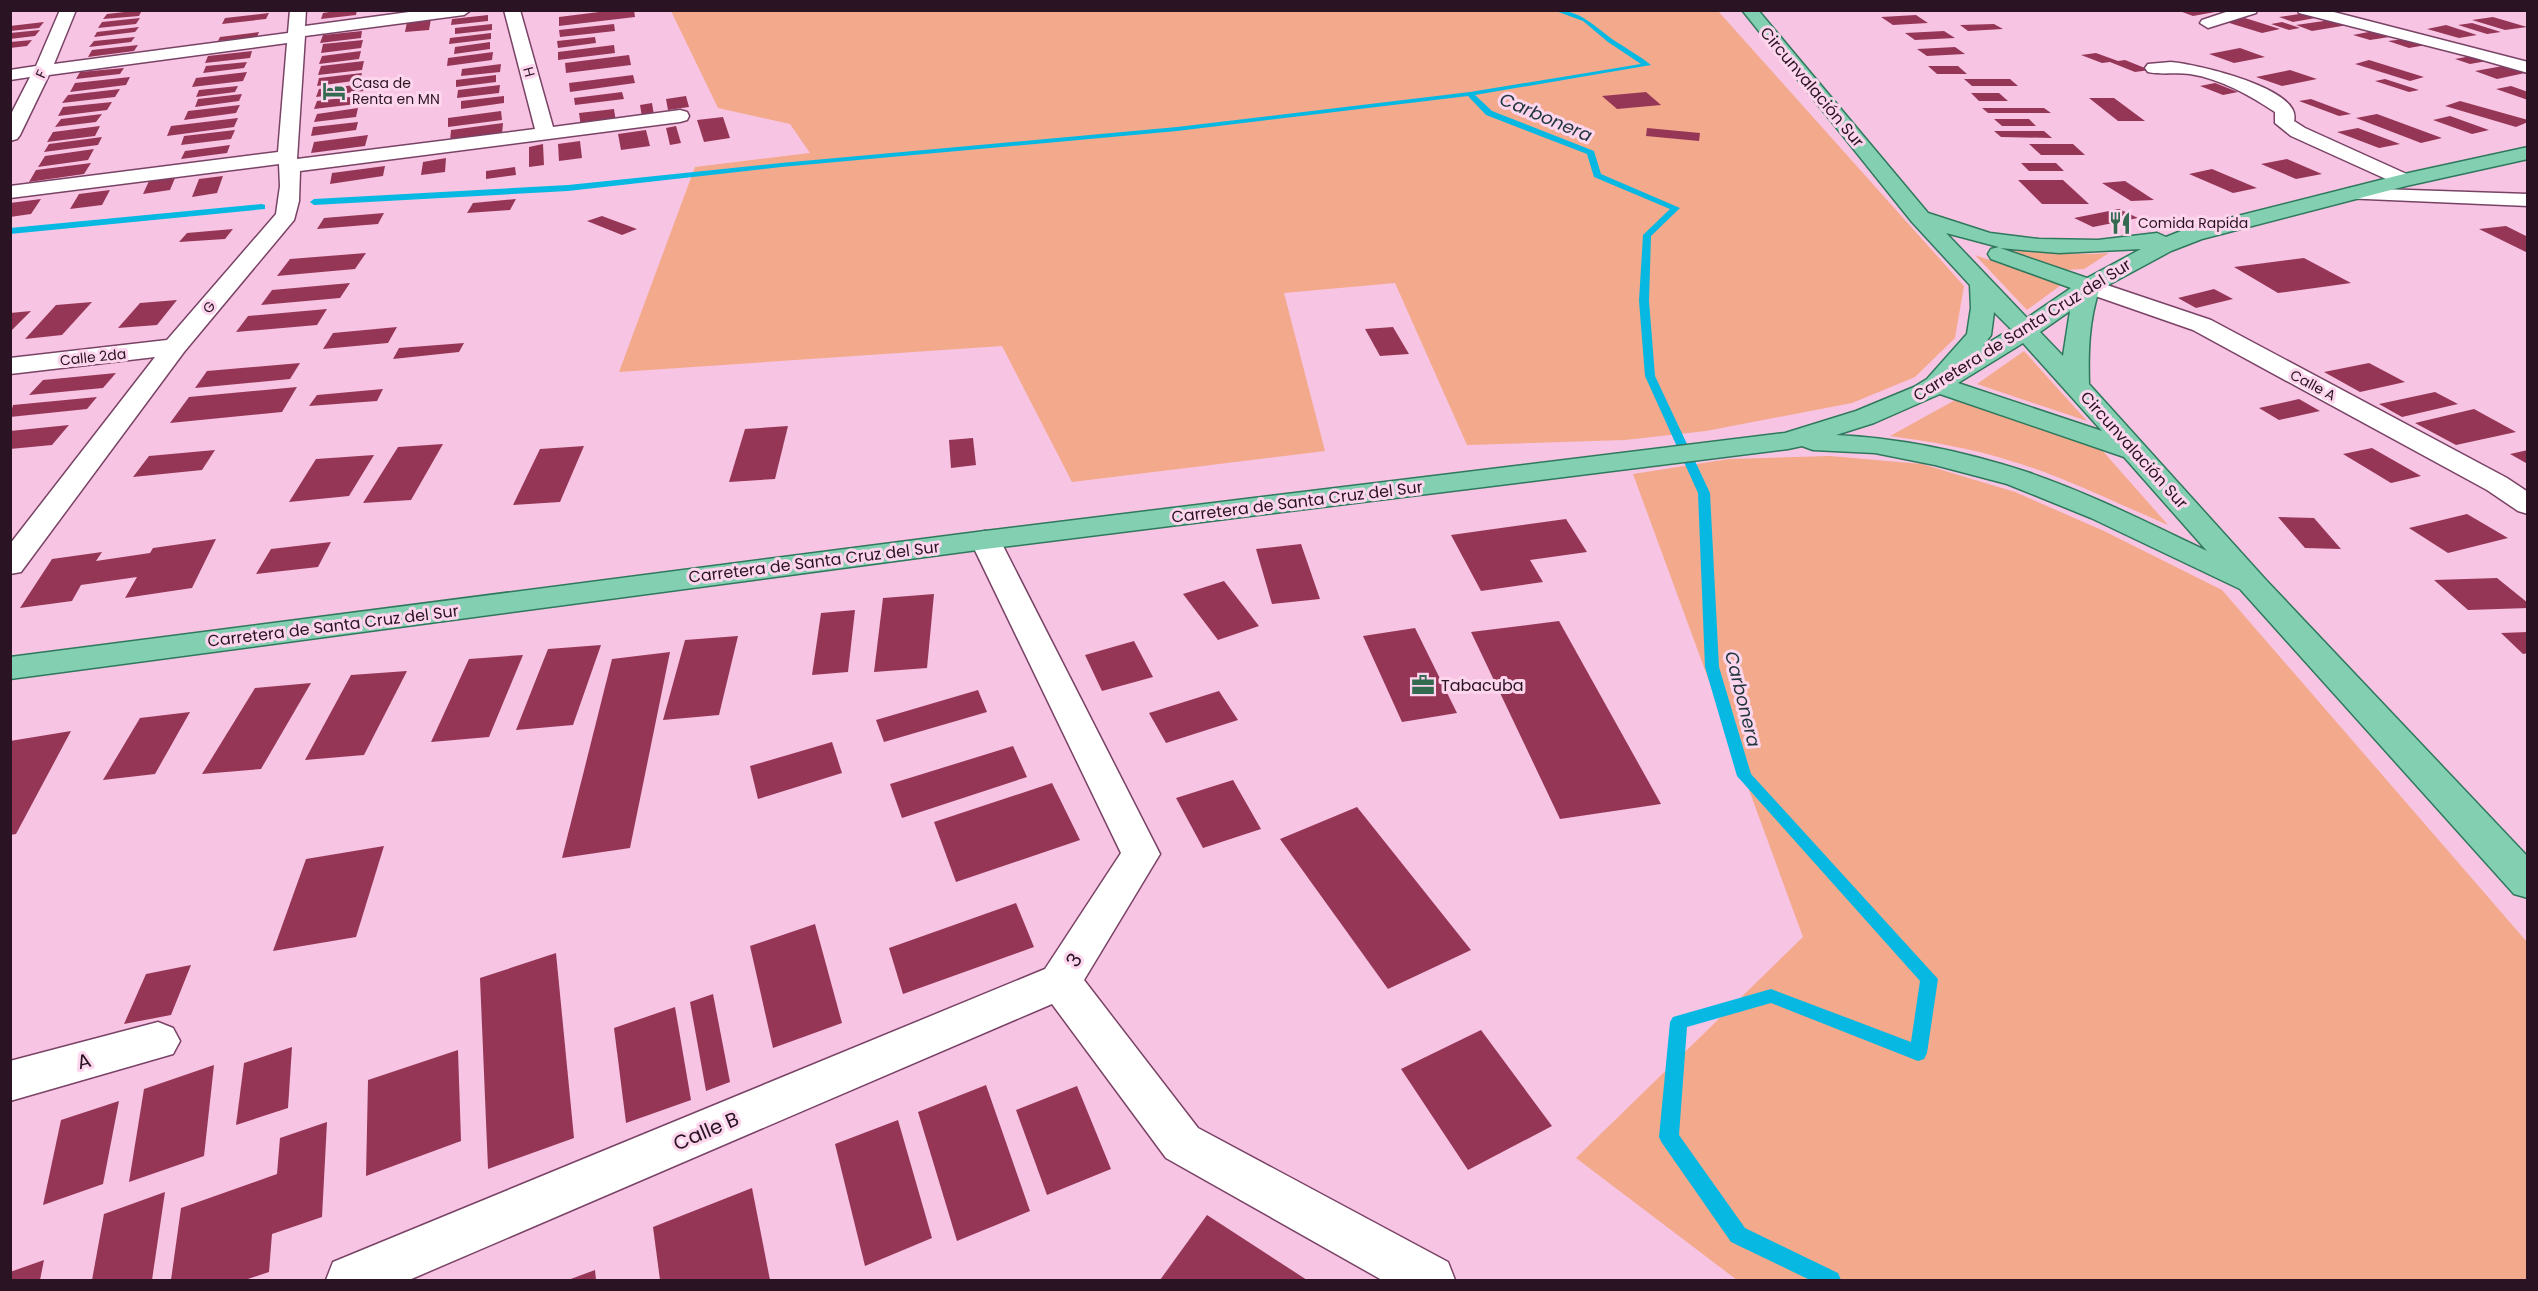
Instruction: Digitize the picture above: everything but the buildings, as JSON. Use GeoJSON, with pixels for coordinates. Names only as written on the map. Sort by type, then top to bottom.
{"type":"FeatureCollection","features":[{"type":"Feature","properties":{"kind":"main road","name":"Circunvalación Sur"},"geometry":{"type":"LineString","coordinates":[[1749,10],[1926,224],[2076,385],[2255,587],[2528,883]]}},
{"type":"Feature","properties":{"kind":"main road","name":"Carretera de Santa Cruz del Sur"},"geometry":{"type":"LineString","coordinates":[[10,668],[985,540],[1375,494],[1655,455],[1788,441],[1865,417],[1914,398],[2025,331],[2089,286],[2163,246],[2194,234],[2404,180],[2528,153]]}},
{"type":"Feature","properties":{"kind":"main road"},"geometry":{"type":"LineString","coordinates":[[1926,224],[1998,241],[2053,247],[2112,247],[2194,234]]}},
{"type":"Feature","properties":{"kind":"main road"},"geometry":{"type":"LineString","coordinates":[[1926,224],[2089,286],[2078,318],[2075,338],[2076,385]]}},
{"type":"Feature","properties":{"kind":"main road"},"geometry":{"type":"LineString","coordinates":[[1981,285],[1983,309],[1979,335],[1937,384],[2137,452]]}},
{"type":"Feature","properties":{"kind":"main road"},"geometry":{"type":"LineString","coordinates":[[1788,441],[1875,445],[1938,457],[2017,478],[2101,512],[2255,587]]}},
{"type":"Feature","properties":{"kind":"street","name":"F"},"geometry":{"type":"LineString","coordinates":[[10,135],[43,70],[68,10]]}},
{"type":"Feature","properties":{"kind":"street"},"geometry":{"type":"LineString","coordinates":[[10,75],[298,27],[464,10]]}},
{"type":"Feature","properties":{"kind":"street","name":"H"},"geometry":{"type":"LineString","coordinates":[[512,10],[546,134]]}},
{"type":"Feature","properties":{"kind":"street"},"geometry":{"type":"LineString","coordinates":[[2208,23],[2250,10]]}},
{"type":"Feature","properties":{"kind":"street"},"geometry":{"type":"LineString","coordinates":[[2305,10],[2478,53],[2528,68]]}},
{"type":"Feature","properties":{"kind":"street","name":"G"},"geometry":{"type":"LineString","coordinates":[[10,565],[175,347],[286,215],[291,190],[288,162],[298,27]]}},
{"type":"Feature","properties":{"kind":"street"},"geometry":{"type":"LineString","coordinates":[[2478,53],[2508,47]]}},
{"type":"Feature","properties":{"kind":"street"},"geometry":{"type":"LineString","coordinates":[[2154,68],[2171,66],[2193,68],[2247,88],[2284,110],[2284,123],[2298,132],[2404,180]]}},
{"type":"Feature","properties":{"kind":"street"},"geometry":{"type":"LineString","coordinates":[[10,192],[546,134],[680,116]]}},
{"type":"Feature","properties":{"kind":"street"},"geometry":{"type":"LineString","coordinates":[[2350,194],[2528,200]]}},
{"type":"Feature","properties":{"kind":"street","name":"Calle A"},"geometry":{"type":"LineString","coordinates":[[2089,286],[2202,325],[2497,484],[2528,505]]}},
{"type":"Feature","properties":{"kind":"street","name":"Calle 2da"},"geometry":{"type":"LineString","coordinates":[[10,366],[175,347]]}},
{"type":"Feature","properties":{"kind":"street","name":"3"},"geometry":{"type":"LineString","coordinates":[[985,540],[1140,854],[1060,982],[1182,1143],[1430,1281]]}},
{"type":"Feature","properties":{"kind":"street","name":"Calle B"},"geometry":{"type":"LineString","coordinates":[[351,1281],[1060,982]]}},
{"type":"Feature","properties":{"kind":"street","name":"A"},"geometry":{"type":"LineString","coordinates":[[10,1081],[158,1041]]}},
{"type":"Feature","properties":{"kind":"shaded area"},"geometry":{"type":"Polygon","coordinates":[[[671,11],[1718,11],[1964,286],[1955,338],[1915,377],[1852,403],[1706,431],[1625,440],[1467,445],[1395,283],[1284,293],[1325,451],[1072,482],[1002,346],[619,372],[695,167],[810,153],[790,124],[718,108],[671,11]]]}},
{"type":"Feature","properties":{"kind":"shaded area"},"geometry":{"type":"Polygon","coordinates":[[[1990,244],[2050,252],[2109,253],[2084,269],[2067,270],[1990,244]]]}},
{"type":"Feature","properties":{"kind":"shaded area"},"geometry":{"type":"Polygon","coordinates":[[[1975,255],[2061,285],[2027,310],[1975,255]]]}},
{"type":"Feature","properties":{"kind":"shaded area"},"geometry":{"type":"Polygon","coordinates":[[[2024,351],[2087,421],[1977,384],[2024,351]]]}},
{"type":"Feature","properties":{"kind":"shaded area"},"geometry":{"type":"Polygon","coordinates":[[[1957,399],[2101,449],[2168,525],[2031,467],[1966,449],[1890,436],[1957,399]]]}},
{"type":"Feature","properties":{"kind":"shaded area"},"geometry":{"type":"Polygon","coordinates":[[[1830,456],[1922,464],[2015,492],[2104,531],[2222,590],[2527,942],[2527,1280],[1737,1280],[1576,1158],[1803,937],[1633,474],[1729,459],[1830,456]]]}},
{"type":"Feature","properties":{"kind":"waterway","name":"Carbonera"},"geometry":{"type":"LineString","coordinates":[[1470,94],[1647,65],[1610,41],[1585,20],[1556,10]]}},
{"type":"Feature","properties":{"kind":"waterway"},"geometry":{"type":"LineString","coordinates":[[314,202],[568,188],[781,165],[1177,129],[1470,94]]}},
{"type":"Feature","properties":{"kind":"waterway","name":"Carbonera"},"geometry":{"type":"LineString","coordinates":[[1470,94],[1489,113],[1591,153],[1597,175],[1676,208],[1647,235],[1644,301],[1650,376],[1704,493],[1712,667],[1744,776],[1929,979],[1918,1053],[1771,996],[1679,1022],[1669,1137],[1738,1235],[1831,1280]]}},
{"type":"Feature","properties":{"kind":"waterway"},"geometry":{"type":"LineString","coordinates":[[10,231],[262,207]]}},
{"type":"Feature","properties":{"kind":"place","name":"Casa de Renta en MN"},"geometry":{"type":"Point","coordinates":[334,91]}},
{"type":"Feature","properties":{"kind":"place","name":"Comida Rapida"},"geometry":{"type":"Point","coordinates":[2120,223]}},
{"type":"Feature","properties":{"kind":"place","name":"Tabacuba"},"geometry":{"type":"Point","coordinates":[1423,685]}}]}
